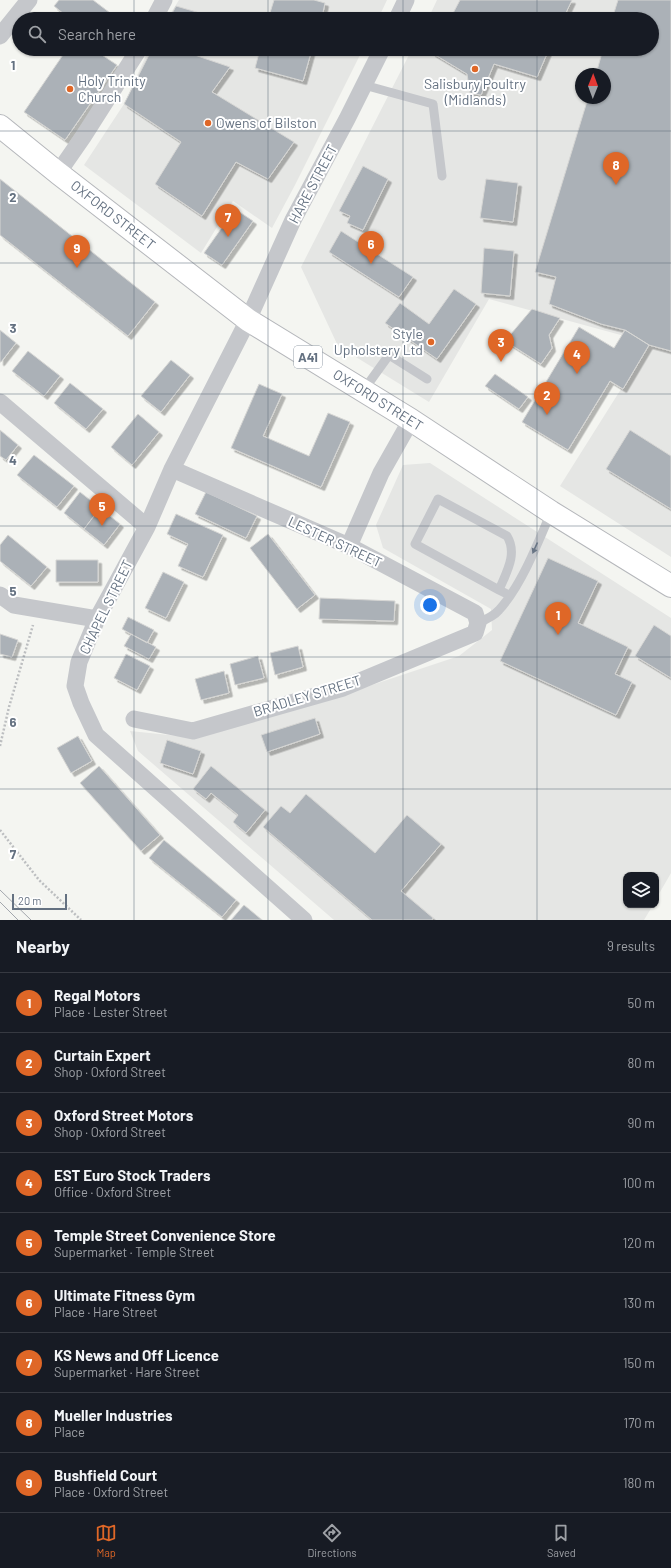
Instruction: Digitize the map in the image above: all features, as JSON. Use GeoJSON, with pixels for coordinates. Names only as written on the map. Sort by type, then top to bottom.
{"type":"FeatureCollection","features":[{"type":"Feature","properties":{"kind":"highway","name":"OXFORD STREET"},"geometry":{"type":"LineString","coordinates":[[0,126],[58,173],[248,320],[411,420],[550,512],[671,586]]}},
{"type":"Feature","properties":{"kind":"street"},"geometry":{"type":"LineString","coordinates":[[19,12],[29,0]]}},
{"type":"Feature","properties":{"kind":"street"},"geometry":{"type":"LineString","coordinates":[[158,12],[164,0]]}},
{"type":"Feature","properties":{"kind":"street"},"geometry":{"type":"LineString","coordinates":[[400,12],[406,0]]}},
{"type":"Feature","properties":{"kind":"street"},"geometry":{"type":"LineString","coordinates":[[0,36],[12,21]]}},
{"type":"Feature","properties":{"kind":"street"},"geometry":{"type":"LineString","coordinates":[[58,173],[83,137],[135,56]]}},
{"type":"Feature","properties":{"kind":"street","name":"HARE STREET"},"geometry":{"type":"LineString","coordinates":[[248,320],[293,220],[378,56]]}},
{"type":"Feature","properties":{"kind":"street","name":"CHAPEL STREET"},"geometry":{"type":"LineString","coordinates":[[248,320],[172,469],[147,527],[96,619],[79,662],[75,686],[96,735],[304,920]]}},
{"type":"Feature","properties":{"kind":"street"},"geometry":{"type":"LineString","coordinates":[[0,402],[147,527]]}},
{"type":"Feature","properties":{"kind":"street"},"geometry":{"type":"LineString","coordinates":[[349,546],[381,473],[411,420]]}},
{"type":"Feature","properties":{"kind":"street","name":"LESTER STREET"},"geometry":{"type":"LineString","coordinates":[[172,469],[349,546],[475,613],[477,628]]}},
{"type":"Feature","properties":{"kind":"street"},"geometry":{"type":"LineString","coordinates":[[0,595],[14,605],[96,619]]}},
{"type":"Feature","properties":{"kind":"street","name":"BRADLEY STREET"},"geometry":{"type":"LineString","coordinates":[[134,719],[193,731],[343,688],[477,628]]}},
{"type":"Feature","properties":{"kind":"lane"},"geometry":{"type":"LineString","coordinates":[[364,85],[433,104],[442,176]]}},
{"type":"Feature","properties":{"kind":"lane"},"geometry":{"type":"LineString","coordinates":[[364,391],[389,356],[427,380]]}},
{"type":"Feature","properties":{"kind":"lane"},"geometry":{"type":"LineString","coordinates":[[499,590],[510,565],[512,552],[511,542],[507,536],[438,499],[415,544],[499,590],[510,596]]}},
{"type":"Feature","properties":{"kind":"lane"},"geometry":{"type":"LineString","coordinates":[[477,628],[499,611],[510,596],[534,551],[550,512]]}},
{"type":"Feature","properties":{"kind":"path"},"geometry":{"type":"LineString","coordinates":[[0,746],[9,707],[38,609]]}},
{"type":"Feature","properties":{"kind":"path"},"geometry":{"type":"LineString","coordinates":[[0,830],[38,880],[81,920]]}},
{"type":"Feature","properties":{"kind":"shaded area"},"geometry":{"type":"Polygon","coordinates":[[[179,0],[387,0],[381,12],[171,12],[179,0]]]}},
{"type":"Feature","properties":{"kind":"shaded area"},"geometry":{"type":"Polygon","coordinates":[[[437,0],[671,0],[671,557],[560,486],[650,343],[489,299],[429,402],[338,346],[301,267],[408,56],[659,56],[659,12],[431,12],[437,0]]]}},
{"type":"Feature","properties":{"kind":"shaded area"},"geometry":{"type":"Polygon","coordinates":[[[146,56],[360,56],[272,228],[233,201],[201,253],[84,165],[124,104],[146,56]]]}},
{"type":"Feature","properties":{"kind":"shaded area"},"geometry":{"type":"Polygon","coordinates":[[[430,463],[671,618],[671,873],[659,894],[659,872],[623,872],[623,908],[651,908],[644,920],[334,920],[138,751],[130,731],[198,738],[351,692],[459,656],[492,630],[491,609],[383,548],[376,525],[403,465],[430,463]]]}},
{"type":"Feature","properties":{"kind":"building"},"geometry":{"type":"Polygon","coordinates":[[[59,0],[93,0],[109,12],[61,12],[54,6],[59,0]]]}},
{"type":"Feature","properties":{"kind":"building"},"geometry":{"type":"Polygon","coordinates":[[[274,0],[314,0],[325,3],[323,12],[270,12],[274,0]]]}},
{"type":"Feature","properties":{"kind":"building"},"geometry":{"type":"Polygon","coordinates":[[[460,0],[572,0],[566,12],[454,12],[460,0]]]}},
{"type":"Feature","properties":{"kind":"building"},"geometry":{"type":"Polygon","coordinates":[[[618,0],[671,0],[671,351],[649,345],[625,330],[601,324],[549,304],[556,277],[535,272],[586,104],[611,104],[611,68],[598,68],[601,56],[659,56],[659,12],[614,12],[618,0]]]}},
{"type":"Feature","properties":{"kind":"building"},"geometry":{"type":"Polygon","coordinates":[[[176,6],[197,12],[173,12],[176,6]]]}},
{"type":"Feature","properties":{"kind":"building","name":"Holy Trinity Church"},"geometry":{"type":"Polygon","coordinates":[[[62,56],[104,56],[117,65],[65,140],[24,112],[62,56]]]}},
{"type":"Feature","properties":{"kind":"building","name":"Owens of Bilston"},"geometry":{"type":"Polygon","coordinates":[[[148,56],[198,56],[230,67],[212,92],[294,142],[268,179],[236,162],[202,216],[155,184],[181,142],[124,104],[148,56]]]}},
{"type":"Feature","properties":{"kind":"building"},"geometry":{"type":"Polygon","coordinates":[[[258,56],[310,56],[303,81],[255,68],[258,56]]]}},
{"type":"Feature","properties":{"kind":"building","name":"Salisbury Poultry (Midlands)"},"geometry":{"type":"Polygon","coordinates":[[[437,56],[546,56],[537,77],[494,64],[481,95],[470,93],[467,74],[437,56]]]}},
{"type":"Feature","properties":{"kind":"building"},"geometry":{"type":"Polygon","coordinates":[[[363,166],[388,179],[363,230],[347,223],[350,216],[339,211],[363,166]]]}},
{"type":"Feature","properties":{"kind":"building"},"geometry":{"type":"Polygon","coordinates":[[[0,179],[155,302],[128,336],[0,235],[0,179]]]}},
{"type":"Feature","properties":{"kind":"building"},"geometry":{"type":"Polygon","coordinates":[[[486,179],[518,183],[513,222],[480,218],[486,179]]]}},
{"type":"Feature","properties":{"kind":"building"},"geometry":{"type":"Polygon","coordinates":[[[235,209],[253,221],[222,265],[204,253],[235,209]]]}},
{"type":"Feature","properties":{"kind":"building"},"geometry":{"type":"Polygon","coordinates":[[[341,231],[413,277],[399,297],[329,252],[341,231]]]}},
{"type":"Feature","properties":{"kind":"building"},"geometry":{"type":"Polygon","coordinates":[[[484,248],[514,251],[510,296],[481,293],[484,248]]]}},
{"type":"Feature","properties":{"kind":"building","name":"Style Upholstery Ltd"},"geometry":{"type":"Polygon","coordinates":[[[454,289],[476,304],[437,359],[385,323],[400,303],[429,324],[454,289]]]}},
{"type":"Feature","properties":{"kind":"building"},"geometry":{"type":"Polygon","coordinates":[[[532,309],[560,318],[549,335],[552,348],[541,364],[505,341],[532,309]]]}},
{"type":"Feature","properties":{"kind":"building"},"geometry":{"type":"Polygon","coordinates":[[[579,327],[614,348],[625,330],[649,345],[623,389],[610,381],[568,450],[522,422],[579,327]]]}},
{"type":"Feature","properties":{"kind":"building"},"geometry":{"type":"Polygon","coordinates":[[[0,330],[16,343],[1,362],[0,362],[0,330]]]}},
{"type":"Feature","properties":{"kind":"building"},"geometry":{"type":"Polygon","coordinates":[[[28,351],[60,376],[44,396],[12,371],[28,351]]]}},
{"type":"Feature","properties":{"kind":"building"},"geometry":{"type":"Polygon","coordinates":[[[171,360],[190,375],[161,412],[141,396],[171,360]]]}},
{"type":"Feature","properties":{"kind":"building"},"geometry":{"type":"Polygon","coordinates":[[[495,374],[528,397],[519,409],[485,386],[495,374]]]}},
{"type":"Feature","properties":{"kind":"building"},"geometry":{"type":"Polygon","coordinates":[[[70,383],[103,409],[86,429],[54,403],[70,383]]]}},
{"type":"Feature","properties":{"kind":"building"},"geometry":{"type":"Polygon","coordinates":[[[259,384],[282,394],[263,436],[309,456],[328,413],[350,422],[321,487],[231,448],[259,384]]]}},
{"type":"Feature","properties":{"kind":"building"},"geometry":{"type":"Polygon","coordinates":[[[138,414],[159,432],[132,465],[111,447],[138,414]]]}},
{"type":"Feature","properties":{"kind":"building"},"geometry":{"type":"Polygon","coordinates":[[[0,430],[18,445],[6,460],[0,456],[0,430]]]}},
{"type":"Feature","properties":{"kind":"building"},"geometry":{"type":"Polygon","coordinates":[[[630,430],[671,456],[671,509],[606,469],[630,430]]]}},
{"type":"Feature","properties":{"kind":"building"},"geometry":{"type":"Polygon","coordinates":[[[34,455],[74,486],[57,507],[17,475],[34,455]]]}},
{"type":"Feature","properties":{"kind":"building"},"geometry":{"type":"Polygon","coordinates":[[[80,492],[100,508],[84,529],[64,513],[80,492]]]}},
{"type":"Feature","properties":{"kind":"building"},"geometry":{"type":"Polygon","coordinates":[[[206,492],[257,516],[246,538],[195,514],[206,492]]]}},
{"type":"Feature","properties":{"kind":"building"},"geometry":{"type":"Polygon","coordinates":[[[100,508],[120,524],[104,545],[84,529],[100,508]]]}},
{"type":"Feature","properties":{"kind":"building"},"geometry":{"type":"Polygon","coordinates":[[[176,514],[223,535],[203,577],[178,566],[188,544],[167,534],[176,514]]]}},
{"type":"Feature","properties":{"kind":"building"},"geometry":{"type":"Polygon","coordinates":[[[268,534],[315,595],[297,609],[250,548],[268,534]]]}},
{"type":"Feature","properties":{"kind":"building"},"geometry":{"type":"Polygon","coordinates":[[[8,535],[47,567],[31,586],[0,561],[0,545],[8,535]]]}},
{"type":"Feature","properties":{"kind":"building"},"geometry":{"type":"Polygon","coordinates":[[[548,558],[598,581],[578,623],[628,647],[615,674],[632,682],[616,715],[500,661],[548,558]]]}},
{"type":"Feature","properties":{"kind":"building"},"geometry":{"type":"Polygon","coordinates":[[[56,560],[98,560],[98,582],[56,582],[56,560]]]}},
{"type":"Feature","properties":{"kind":"building"},"geometry":{"type":"Polygon","coordinates":[[[163,572],[184,582],[166,618],[145,608],[163,572]]]}},
{"type":"Feature","properties":{"kind":"building"},"geometry":{"type":"Polygon","coordinates":[[[320,598],[395,601],[394,621],[319,619],[320,598]]]}},
{"type":"Feature","properties":{"kind":"building"},"geometry":{"type":"Polygon","coordinates":[[[128,617],[154,630],[147,643],[122,629],[128,617]]]}},
{"type":"Feature","properties":{"kind":"building"},"geometry":{"type":"Polygon","coordinates":[[[654,625],[671,636],[671,678],[635,656],[654,625]]]}},
{"type":"Feature","properties":{"kind":"building"},"geometry":{"type":"Polygon","coordinates":[[[0,634],[18,640],[12,657],[0,654],[0,634]]]}},
{"type":"Feature","properties":{"kind":"building"},"geometry":{"type":"Polygon","coordinates":[[[131,634],[156,647],[149,659],[124,646],[131,634]]]}},
{"type":"Feature","properties":{"kind":"building"},"geometry":{"type":"Polygon","coordinates":[[[298,646],[303,667],[275,675],[270,653],[298,646]]]}},
{"type":"Feature","properties":{"kind":"building"},"geometry":{"type":"Polygon","coordinates":[[[126,654],[150,666],[137,690],[114,678],[126,654]]]}},
{"type":"Feature","properties":{"kind":"building"},"geometry":{"type":"Polygon","coordinates":[[[258,656],[264,678],[235,685],[230,664],[258,656]]]}},
{"type":"Feature","properties":{"kind":"building"},"geometry":{"type":"Polygon","coordinates":[[[224,671],[229,693],[201,700],[195,679],[224,671]]]}},
{"type":"Feature","properties":{"kind":"building"},"geometry":{"type":"Polygon","coordinates":[[[315,718],[320,734],[267,752],[261,735],[315,718]]]}},
{"type":"Feature","properties":{"kind":"building"},"geometry":{"type":"Polygon","coordinates":[[[78,736],[92,761],[71,773],[57,748],[78,736]]]}},
{"type":"Feature","properties":{"kind":"building"},"geometry":{"type":"Polygon","coordinates":[[[167,740],[201,751],[193,774],[160,763],[167,740]]]}},
{"type":"Feature","properties":{"kind":"building"},"geometry":{"type":"Polygon","coordinates":[[[99,766],[160,835],[141,851],[80,783],[99,766]]]}},
{"type":"Feature","properties":{"kind":"building"},"geometry":{"type":"Polygon","coordinates":[[[211,766],[265,810],[246,833],[233,822],[238,815],[211,793],[206,799],[193,789],[211,766]]]}},
{"type":"Feature","properties":{"kind":"building"},"geometry":{"type":"Polygon","coordinates":[[[306,794],[375,853],[407,815],[441,844],[401,891],[433,918],[432,920],[372,920],[263,827],[281,806],[290,813],[306,794]]]}},
{"type":"Feature","properties":{"kind":"building"},"geometry":{"type":"Polygon","coordinates":[[[164,840],[236,900],[222,917],[149,858],[164,840]]]}},
{"type":"Feature","properties":{"kind":"building"},"geometry":{"type":"Polygon","coordinates":[[[244,905],[262,920],[231,920],[244,905]]]}},
{"type":"Feature","properties":{"kind":"tram line"},"geometry":{"type":"LineString","coordinates":[[0,890],[31,920]]}},
{"type":"Feature","properties":{"kind":"tram line"},"geometry":{"type":"LineString","coordinates":[[0,902],[18,920]]}},
{"type":"Feature","properties":{"kind":"place","name":"Salisbury Poultry (Midlands)"},"geometry":{"type":"Point","coordinates":[475,69]}},
{"type":"Feature","properties":{"kind":"place","name":"Holy Trinity Church"},"geometry":{"type":"Point","coordinates":[70,89]}},
{"type":"Feature","properties":{"kind":"place","name":"Owens of Bilston"},"geometry":{"type":"Point","coordinates":[208,123]}},
{"type":"Feature","properties":{"kind":"place","name":"Mueller Industries"},"geometry":{"type":"Point","coordinates":[616,185]}},
{"type":"Feature","properties":{"kind":"place","name":"KS News and Off Licence"},"geometry":{"type":"Point","coordinates":[228,237]}},
{"type":"Feature","properties":{"kind":"place","name":"Ultimate Fitness Gym"},"geometry":{"type":"Point","coordinates":[371,264]}},
{"type":"Feature","properties":{"kind":"place","name":"Bushfield Court"},"geometry":{"type":"Point","coordinates":[77,268]}},
{"type":"Feature","properties":{"kind":"place","name":"Style Upholstery Ltd"},"geometry":{"type":"Point","coordinates":[431,342]}},
{"type":"Feature","properties":{"kind":"place","name":"Oxford Street Motors"},"geometry":{"type":"Point","coordinates":[501,362]}},
{"type":"Feature","properties":{"kind":"place","name":"EST Euro Stock Traders"},"geometry":{"type":"Point","coordinates":[577,374]}},
{"type":"Feature","properties":{"kind":"place","name":"Curtain Expert"},"geometry":{"type":"Point","coordinates":[547,415]}},
{"type":"Feature","properties":{"kind":"place","name":"Temple Street Convenience Store"},"geometry":{"type":"Point","coordinates":[102,526]}},
{"type":"Feature","properties":{"kind":"place","name":"Regal Motors"},"geometry":{"type":"Point","coordinates":[558,635]}}]}
